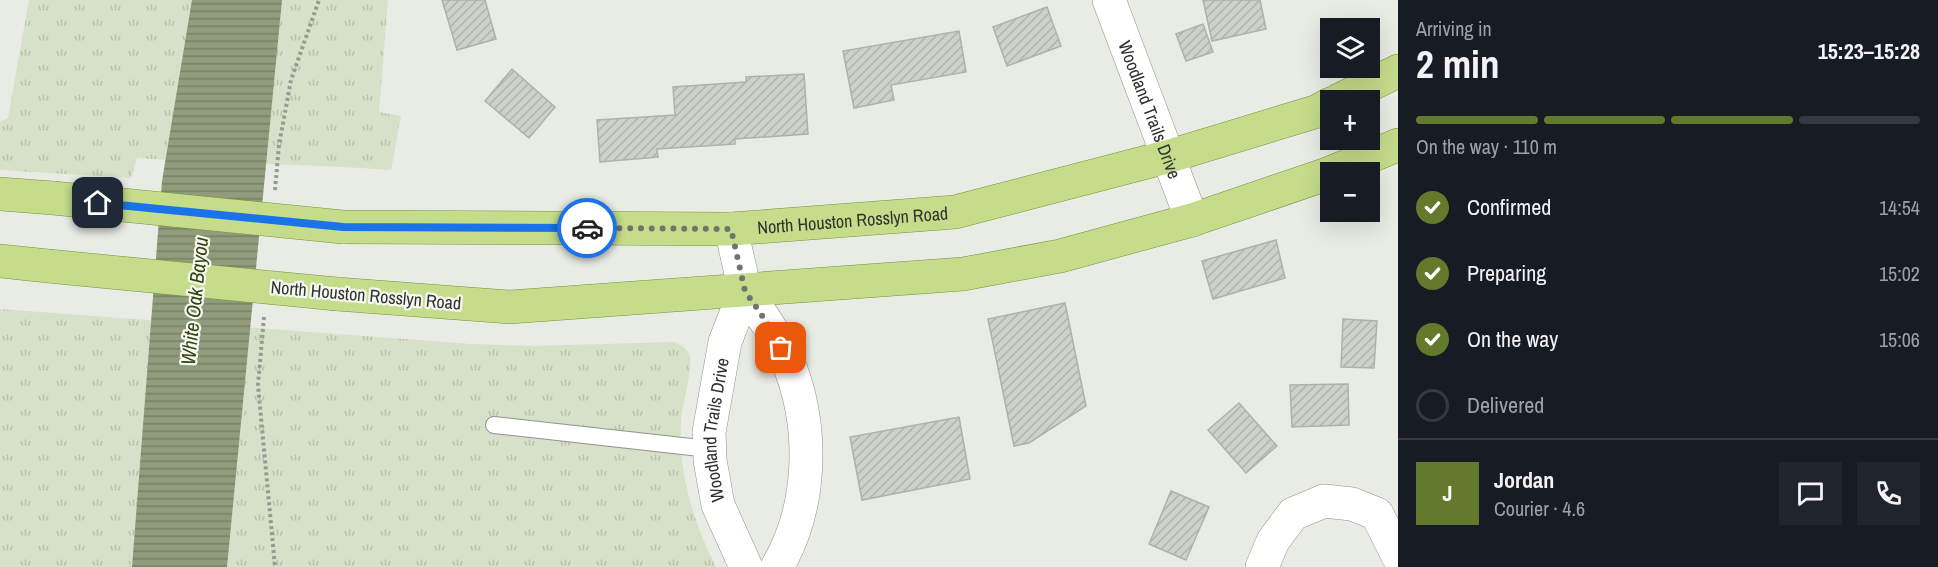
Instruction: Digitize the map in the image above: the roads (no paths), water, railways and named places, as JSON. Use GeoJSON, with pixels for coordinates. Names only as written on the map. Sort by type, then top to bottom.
{"type":"FeatureCollection","features":[{"type":"Feature","properties":{"kind":"main road"},"geometry":{"type":"LineString","coordinates":[[1359,90],[1398,71]]}},
{"type":"Feature","properties":{"kind":"main road","name":"North Houston Rosslyn Road"},"geometry":{"type":"LineString","coordinates":[[0,194],[343,227],[731,229],[956,212],[1170,156],[1320,110]]}},
{"type":"Feature","properties":{"kind":"main road","name":"North Houston Rosslyn Road"},"geometry":{"type":"LineString","coordinates":[[1357,162],[1398,145]]}},
{"type":"Feature","properties":{"kind":"main road","name":"North Houston Rosslyn Road"},"geometry":{"type":"LineString","coordinates":[[0,261],[337,294],[510,308],[963,274],[1060,256],[1192,220],[1320,177]]}},
{"type":"Feature","properties":{"kind":"street","name":"Woodland Trails Drive"},"geometry":{"type":"LineString","coordinates":[[1109,0],[1170,156],[1192,220]]}},
{"type":"Feature","properties":{"kind":"street"},"geometry":{"type":"LineString","coordinates":[[731,229],[745,291],[772,330],[789,366],[803,411],[807,465],[798,517],[777,567]]}},
{"type":"Feature","properties":{"kind":"street","name":"Woodland Trails Drive"},"geometry":{"type":"LineString","coordinates":[[745,291],[725,342],[713,402],[709,449],[718,505],[746,567]]}},
{"type":"Feature","properties":{"kind":"street"},"geometry":{"type":"LineString","coordinates":[[1262,567],[1273,541],[1293,514],[1324,501],[1352,504],[1377,514],[1398,556]]}},
{"type":"Feature","properties":{"kind":"lane"},"geometry":{"type":"LineString","coordinates":[[494,424],[709,449]]}},
{"type":"Feature","properties":{"kind":"water","name":"White Oak Bayou"},"geometry":{"type":"Polygon","coordinates":[[[192,0],[282,0],[227,567],[132,567],[162,181],[192,0]]]}}]}
